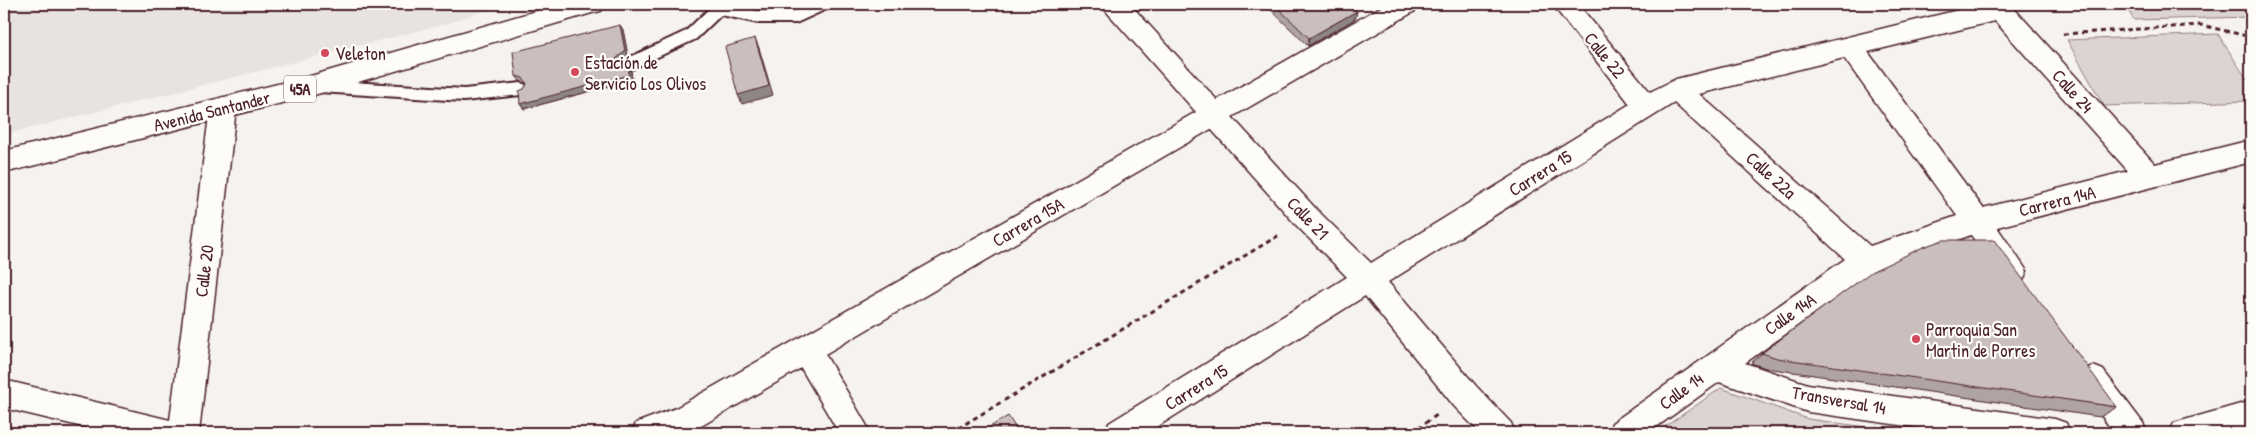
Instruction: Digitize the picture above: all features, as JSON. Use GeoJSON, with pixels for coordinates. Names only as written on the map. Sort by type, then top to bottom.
{"type":"FeatureCollection","features":[{"type":"Feature","properties":{"kind":"main road","name":"Avenida Santander"},"geometry":{"type":"LineString","coordinates":[[4,162],[314,86],[592,4]]}},
{"type":"Feature","properties":{"kind":"main road","name":"Calle 21"},"geometry":{"type":"LineString","coordinates":[[1115,4],[1307,218],[1369,280],[1465,396],[1500,433]]}},
{"type":"Feature","properties":{"kind":"main road","name":"Calle 22"},"geometry":{"type":"LineString","coordinates":[[1564,4],[1646,107]]}},
{"type":"Feature","properties":{"kind":"main road","name":"Carrera 15A"},"geometry":{"type":"LineString","coordinates":[[647,433],[685,419],[807,350],[1214,115],[1389,7]]}},
{"type":"Feature","properties":{"kind":"main road","name":"Carrera 15"},"geometry":{"type":"LineString","coordinates":[[1120,433],[1676,89],[1850,47],[1998,7]]}},
{"type":"Feature","properties":{"kind":"main road","name":"Calle 24"},"geometry":{"type":"LineString","coordinates":[[1998,7],[2150,177]]}},
{"type":"Feature","properties":{"kind":"main road"},"geometry":{"type":"LineString","coordinates":[[1850,47],[2028,292]]}},
{"type":"Feature","properties":{"kind":"main road","name":"Calle 22a"},"geometry":{"type":"LineString","coordinates":[[1676,89],[1866,260]]}},
{"type":"Feature","properties":{"kind":"main road","name":"Calle 20"},"geometry":{"type":"LineString","coordinates":[[184,433],[223,108]]}},
{"type":"Feature","properties":{"kind":"main road","name":"Carrera 14A"},"geometry":{"type":"LineString","coordinates":[[1866,260],[1976,221],[2251,151]]}},
{"type":"Feature","properties":{"kind":"main road","name":"Calle 14A"},"geometry":{"type":"LineString","coordinates":[[1714,367],[1866,260]]}},
{"type":"Feature","properties":{"kind":"main road"},"geometry":{"type":"LineString","coordinates":[[807,350],[856,433]]}},
{"type":"Feature","properties":{"kind":"main road"},"geometry":{"type":"LineString","coordinates":[[2080,363],[2132,433]]}},
{"type":"Feature","properties":{"kind":"main road","name":"Calle 14"},"geometry":{"type":"LineString","coordinates":[[1624,433],[1714,367]]}},
{"type":"Feature","properties":{"kind":"main road","name":"Transversal 14"},"geometry":{"type":"LineString","coordinates":[[1714,367],[1808,398],[2055,433]]}},
{"type":"Feature","properties":{"kind":"main road"},"geometry":{"type":"LineString","coordinates":[[4,394],[166,433]]}},
{"type":"Feature","properties":{"kind":"main road"},"geometry":{"type":"LineString","coordinates":[[2186,433],[2251,415]]}},
{"type":"Feature","properties":{"kind":"lane"},"geometry":{"type":"LineString","coordinates":[[629,64],[691,34],[721,6],[758,17],[796,17],[824,4]]}},
{"type":"Feature","properties":{"kind":"lane"},"geometry":{"type":"LineString","coordinates":[[314,86],[464,94],[521,89]]}},
{"type":"Feature","properties":{"kind":"path"},"geometry":{"type":"LineString","coordinates":[[2059,34],[2201,25],[2251,37]]}},
{"type":"Feature","properties":{"kind":"path"},"geometry":{"type":"LineString","coordinates":[[950,433],[1307,218]]}},
{"type":"Feature","properties":{"kind":"shaded area"},"geometry":{"type":"Polygon","coordinates":[[[4,4],[502,4],[450,23],[4,135],[4,4]]]}},
{"type":"Feature","properties":{"kind":"shaded area"},"geometry":{"type":"Polygon","coordinates":[[[2124,4],[2251,4],[2251,17],[2134,20],[2124,4]]]}},
{"type":"Feature","properties":{"kind":"shaded area"},"geometry":{"type":"Polygon","coordinates":[[[2218,34],[2251,86],[2251,101],[2104,106],[2067,40],[2218,34]]]}},
{"type":"Feature","properties":{"kind":"shaded area"},"geometry":{"type":"Polygon","coordinates":[[[1721,388],[1808,419],[1910,433],[1656,433],[1721,388]]]}},
{"type":"Feature","properties":{"kind":"building"},"geometry":{"type":"Polygon","coordinates":[[[1274,4],[1349,4],[1357,11],[1309,38],[1274,4]]]}},
{"type":"Feature","properties":{"kind":"building","name":"Estación de Servicio Los Olivos"},"geometry":{"type":"Polygon","coordinates":[[[620,25],[625,51],[616,59],[620,65],[628,66],[629,75],[520,104],[519,91],[524,89],[527,84],[523,78],[516,76],[513,52],[620,25]]]}},
{"type":"Feature","properties":{"kind":"building"},"geometry":{"type":"Polygon","coordinates":[[[755,38],[769,86],[738,95],[725,47],[755,38]]]}},
{"type":"Feature","properties":{"kind":"building","name":"Parroquia San Martin de Porres"},"geometry":{"type":"Polygon","coordinates":[[[1943,240],[1994,240],[2117,407],[1777,358],[1762,353],[1871,272],[1923,247],[1943,240]]]}},
{"type":"Feature","properties":{"kind":"building"},"geometry":{"type":"Polygon","coordinates":[[[1008,416],[1019,433],[980,433],[1008,416]]]}},
{"type":"Feature","properties":{"kind":"place","name":"Veleton"},"geometry":{"type":"Point","coordinates":[325,53]}},
{"type":"Feature","properties":{"kind":"place","name":"Estación de Servicio Los Olivos"},"geometry":{"type":"Point","coordinates":[575,72]}},
{"type":"Feature","properties":{"kind":"place","name":"Parroquia San Martin de Porres"},"geometry":{"type":"Point","coordinates":[1916,339]}}]}
